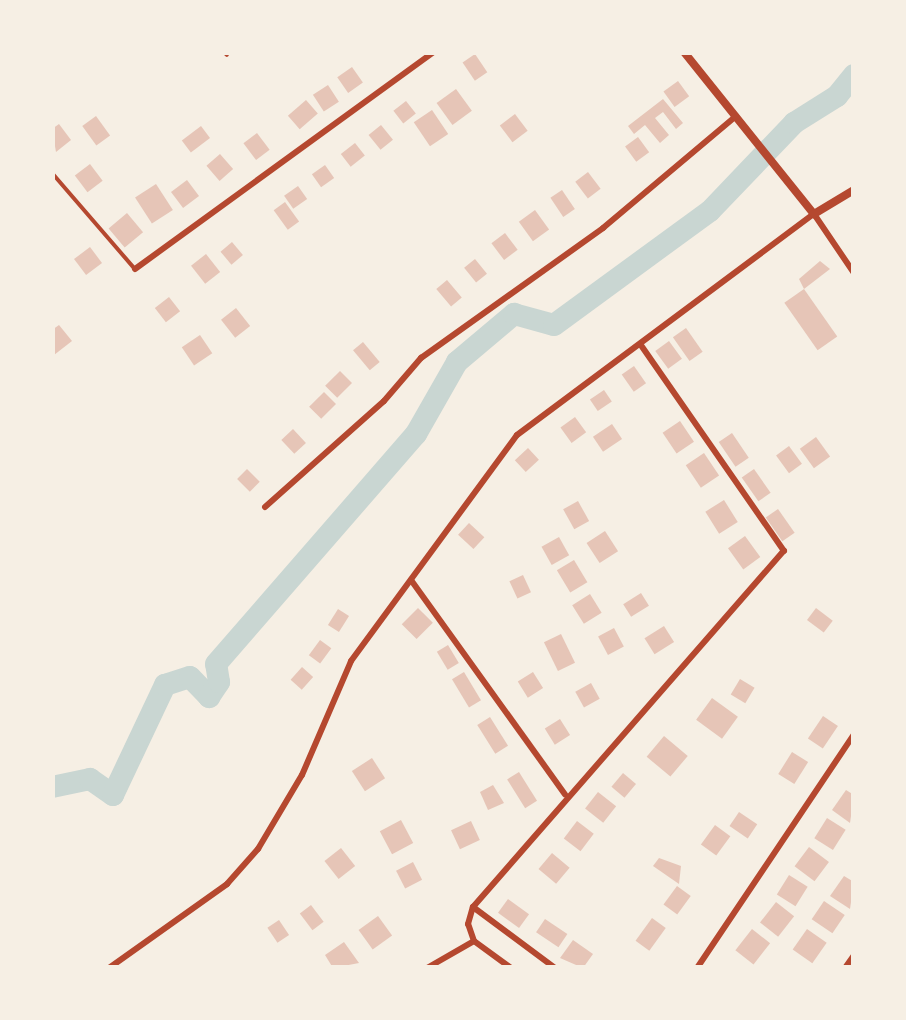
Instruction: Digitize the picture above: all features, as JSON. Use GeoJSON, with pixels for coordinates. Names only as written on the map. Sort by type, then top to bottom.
{"type":"FeatureCollection","features":[{"type":"Feature","properties":{"kind":"street"},"geometry":{"type":"LineString","coordinates":[[134,269],[434,52]]}},
{"type":"Feature","properties":{"kind":"street"},"geometry":{"type":"LineString","coordinates":[[684,52],[779,165],[854,273]]}},
{"type":"Feature","properties":{"kind":"street"},"geometry":{"type":"LineString","coordinates":[[265,507],[384,400],[421,358],[604,228],[737,115]]}},
{"type":"Feature","properties":{"kind":"street"},"geometry":{"type":"LineString","coordinates":[[109,968],[227,884],[258,849],[302,775],[351,661],[517,435],[642,347],[814,214],[854,190]]}},
{"type":"Feature","properties":{"kind":"street"},"geometry":{"type":"LineString","coordinates":[[511,968],[474,941],[468,924],[473,906],[565,794],[784,551],[642,347]]}},
{"type":"Feature","properties":{"kind":"street"},"geometry":{"type":"LineString","coordinates":[[411,580],[565,794]]}},
{"type":"Feature","properties":{"kind":"street"},"geometry":{"type":"LineString","coordinates":[[697,968],[854,734]]}},
{"type":"Feature","properties":{"kind":"street"},"geometry":{"type":"LineString","coordinates":[[473,906],[555,968]]}},
{"type":"Feature","properties":{"kind":"street"},"geometry":{"type":"LineString","coordinates":[[427,968],[474,941]]}},
{"type":"Feature","properties":{"kind":"street"},"geometry":{"type":"LineString","coordinates":[[845,968],[854,954]]}},
{"type":"Feature","properties":{"kind":"lane"},"geometry":{"type":"LineString","coordinates":[[52,173],[134,269]]}},
{"type":"Feature","properties":{"kind":"building"},"geometry":{"type":"Polygon","coordinates":[[[475,54],[487,72],[475,81],[463,62],[475,54]]]}},
{"type":"Feature","properties":{"kind":"building"},"geometry":{"type":"Polygon","coordinates":[[[352,67],[363,83],[348,93],[337,77],[352,67]]]}},
{"type":"Feature","properties":{"kind":"building"},"geometry":{"type":"Polygon","coordinates":[[[678,81],[689,96],[675,107],[663,92],[678,81]]]}},
{"type":"Feature","properties":{"kind":"building"},"geometry":{"type":"Polygon","coordinates":[[[328,85],[339,102],[324,112],[313,95],[328,85]]]}},
{"type":"Feature","properties":{"kind":"building"},"geometry":{"type":"Polygon","coordinates":[[[456,89],[472,111],[452,125],[437,103],[456,89]]]}},
{"type":"Feature","properties":{"kind":"building"},"geometry":{"type":"Polygon","coordinates":[[[663,99],[683,123],[676,129],[663,112],[655,118],[669,135],[660,143],[645,125],[634,134],[628,126],[663,99]]]}},
{"type":"Feature","properties":{"kind":"building"},"geometry":{"type":"Polygon","coordinates":[[[306,100],[318,114],[300,129],[288,116],[306,100]]]}},
{"type":"Feature","properties":{"kind":"building"},"geometry":{"type":"Polygon","coordinates":[[[406,101],[416,114],[403,123],[393,111],[406,101]]]}},
{"type":"Feature","properties":{"kind":"building"},"geometry":{"type":"Polygon","coordinates":[[[432,110],[448,134],[430,146],[414,122],[432,110]]]}},
{"type":"Feature","properties":{"kind":"building"},"geometry":{"type":"Polygon","coordinates":[[[515,114],[528,131],[512,142],[500,125],[515,114]]]}},
{"type":"Feature","properties":{"kind":"building"},"geometry":{"type":"Polygon","coordinates":[[[96,116],[110,135],[96,145],[82,126],[96,116]]]}},
{"type":"Feature","properties":{"kind":"building"},"geometry":{"type":"Polygon","coordinates":[[[59,124],[71,140],[56,152],[52,129],[59,124]]]}},
{"type":"Feature","properties":{"kind":"building"},"geometry":{"type":"Polygon","coordinates":[[[381,125],[393,140],[381,150],[369,135],[381,125]]]}},
{"type":"Feature","properties":{"kind":"building"},"geometry":{"type":"Polygon","coordinates":[[[201,126],[210,138],[191,152],[182,140],[201,126]]]}},
{"type":"Feature","properties":{"kind":"building"},"geometry":{"type":"Polygon","coordinates":[[[257,133],[270,150],[256,160],[243,143],[257,133]]]}},
{"type":"Feature","properties":{"kind":"building"},"geometry":{"type":"Polygon","coordinates":[[[638,137],[649,152],[636,162],[625,146],[638,137]]]}},
{"type":"Feature","properties":{"kind":"building"},"geometry":{"type":"Polygon","coordinates":[[[355,143],[365,156],[351,167],[341,154],[355,143]]]}},
{"type":"Feature","properties":{"kind":"building"},"geometry":{"type":"Polygon","coordinates":[[[220,154],[233,169],[220,181],[206,166],[220,154]]]}},
{"type":"Feature","properties":{"kind":"building"},"geometry":{"type":"Polygon","coordinates":[[[90,164],[103,181],[87,192],[75,175],[90,164]]]}},
{"type":"Feature","properties":{"kind":"building"},"geometry":{"type":"Polygon","coordinates":[[[325,165],[334,178],[321,187],[312,174],[325,165]]]}},
{"type":"Feature","properties":{"kind":"building"},"geometry":{"type":"Polygon","coordinates":[[[588,172],[601,189],[588,198],[575,182],[588,172]]]}},
{"type":"Feature","properties":{"kind":"building"},"geometry":{"type":"Polygon","coordinates":[[[187,180],[199,196],[183,208],[171,192],[187,180]]]}},
{"type":"Feature","properties":{"kind":"building"},"geometry":{"type":"Polygon","coordinates":[[[156,184],[173,210],[152,224],[135,198],[156,184]]]}},
{"type":"Feature","properties":{"kind":"building"},"geometry":{"type":"Polygon","coordinates":[[[298,186],[307,199],[293,209],[284,196],[298,186]]]}},
{"type":"Feature","properties":{"kind":"building"},"geometry":{"type":"Polygon","coordinates":[[[562,190],[575,209],[563,217],[550,198],[562,190]]]}},
{"type":"Feature","properties":{"kind":"building"},"geometry":{"type":"Polygon","coordinates":[[[285,202],[299,221],[288,230],[274,210],[285,202]]]}},
{"type":"Feature","properties":{"kind":"building"},"geometry":{"type":"Polygon","coordinates":[[[535,210],[549,229],[533,241],[519,222],[535,210]]]}},
{"type":"Feature","properties":{"kind":"building"},"geometry":{"type":"Polygon","coordinates":[[[127,213],[143,232],[125,248],[109,228],[127,213]]]}},
{"type":"Feature","properties":{"kind":"building"},"geometry":{"type":"Polygon","coordinates":[[[505,233],[518,250],[504,260],[491,243],[505,233]]]}},
{"type":"Feature","properties":{"kind":"building"},"geometry":{"type":"Polygon","coordinates":[[[232,242],[243,255],[231,265],[221,252],[232,242]]]}},
{"type":"Feature","properties":{"kind":"building"},"geometry":{"type":"Polygon","coordinates":[[[90,247],[102,263],[86,275],[74,259],[90,247]]]}},
{"type":"Feature","properties":{"kind":"building"},"geometry":{"type":"Polygon","coordinates":[[[206,254],[220,272],[205,284],[191,266],[206,254]]]}},
{"type":"Feature","properties":{"kind":"building"},"geometry":{"type":"Polygon","coordinates":[[[475,259],[487,274],[476,283],[464,268],[475,259]]]}},
{"type":"Feature","properties":{"kind":"building"},"geometry":{"type":"Polygon","coordinates":[[[820,261],[830,269],[804,289],[799,279],[820,261]]]}},
{"type":"Feature","properties":{"kind":"building"},"geometry":{"type":"Polygon","coordinates":[[[447,280],[462,298],[451,307],[436,289],[447,280]]]}},
{"type":"Feature","properties":{"kind":"building"},"geometry":{"type":"Polygon","coordinates":[[[804,289],[837,337],[818,350],[784,303],[804,289]]]}},
{"type":"Feature","properties":{"kind":"building"},"geometry":{"type":"Polygon","coordinates":[[[169,297],[180,311],[166,322],[155,308],[169,297]]]}},
{"type":"Feature","properties":{"kind":"building"},"geometry":{"type":"Polygon","coordinates":[[[236,308],[250,326],[235,338],[221,320],[236,308]]]}},
{"type":"Feature","properties":{"kind":"building"},"geometry":{"type":"Polygon","coordinates":[[[59,325],[72,341],[54,355],[52,330],[59,325]]]}},
{"type":"Feature","properties":{"kind":"building"},"geometry":{"type":"Polygon","coordinates":[[[686,328],[703,352],[690,361],[673,337],[686,328]]]}},
{"type":"Feature","properties":{"kind":"building"},"geometry":{"type":"Polygon","coordinates":[[[200,335],[212,353],[194,366],[182,347],[200,335]]]}},
{"type":"Feature","properties":{"kind":"building"},"geometry":{"type":"Polygon","coordinates":[[[669,341],[682,359],[668,369],[655,351],[669,341]]]}},
{"type":"Feature","properties":{"kind":"building"},"geometry":{"type":"Polygon","coordinates":[[[363,342],[380,362],[370,370],[353,350],[363,342]]]}},
{"type":"Feature","properties":{"kind":"building"},"geometry":{"type":"Polygon","coordinates":[[[634,366],[646,383],[634,392],[622,375],[634,366]]]}},
{"type":"Feature","properties":{"kind":"building"},"geometry":{"type":"Polygon","coordinates":[[[340,371],[352,383],[337,398],[325,386],[340,371]]]}},
{"type":"Feature","properties":{"kind":"building"},"geometry":{"type":"Polygon","coordinates":[[[604,390],[612,402],[598,411],[590,400],[604,390]]]}},
{"type":"Feature","properties":{"kind":"building"},"geometry":{"type":"Polygon","coordinates":[[[324,392],[336,404],[321,419],[309,407],[324,392]]]}},
{"type":"Feature","properties":{"kind":"building"},"geometry":{"type":"Polygon","coordinates":[[[575,417],[586,432],[572,443],[560,428],[575,417]]]}},
{"type":"Feature","properties":{"kind":"building"},"geometry":{"type":"Polygon","coordinates":[[[680,421],[694,442],[677,453],[663,433],[680,421]]]}},
{"type":"Feature","properties":{"kind":"building"},"geometry":{"type":"Polygon","coordinates":[[[612,424],[622,439],[603,452],[593,437],[612,424]]]}},
{"type":"Feature","properties":{"kind":"building"},"geometry":{"type":"Polygon","coordinates":[[[293,429],[306,443],[294,454],[281,440],[293,429]]]}},
{"type":"Feature","properties":{"kind":"building"},"geometry":{"type":"Polygon","coordinates":[[[732,433],[749,458],[736,467],[719,442],[732,433]]]}},
{"type":"Feature","properties":{"kind":"building"},"geometry":{"type":"Polygon","coordinates":[[[816,437],[830,456],[814,468],[800,449],[816,437]]]}},
{"type":"Feature","properties":{"kind":"building"},"geometry":{"type":"Polygon","coordinates":[[[789,446],[802,464],[789,473],[776,455],[789,446]]]}},
{"type":"Feature","properties":{"kind":"building"},"geometry":{"type":"Polygon","coordinates":[[[528,448],[539,460],[526,472],[515,460],[528,448]]]}},
{"type":"Feature","properties":{"kind":"building"},"geometry":{"type":"Polygon","coordinates":[[[704,453],[719,475],[701,488],[686,465],[704,453]]]}},
{"type":"Feature","properties":{"kind":"building"},"geometry":{"type":"Polygon","coordinates":[[[247,469],[260,482],[250,492],[237,479],[247,469]]]}},
{"type":"Feature","properties":{"kind":"building"},"geometry":{"type":"Polygon","coordinates":[[[754,469],[771,493],[758,501],[742,478],[754,469]]]}},
{"type":"Feature","properties":{"kind":"building"},"geometry":{"type":"Polygon","coordinates":[[[724,500],[738,522],[719,534],[705,512],[724,500]]]}},
{"type":"Feature","properties":{"kind":"building"},"geometry":{"type":"Polygon","coordinates":[[[578,501],[589,521],[574,529],[563,509],[578,501]]]}},
{"type":"Feature","properties":{"kind":"building"},"geometry":{"type":"Polygon","coordinates":[[[778,509],[795,533],[782,541],[766,518],[778,509]]]}},
{"type":"Feature","properties":{"kind":"building"},"geometry":{"type":"Polygon","coordinates":[[[469,523],[484,537],[473,549],[458,535],[469,523]]]}},
{"type":"Feature","properties":{"kind":"building"},"geometry":{"type":"Polygon","coordinates":[[[605,531],[618,551],[600,563],[587,543],[605,531]]]}},
{"type":"Feature","properties":{"kind":"building"},"geometry":{"type":"Polygon","coordinates":[[[745,536],[760,557],[743,569],[728,548],[745,536]]]}},
{"type":"Feature","properties":{"kind":"building"},"geometry":{"type":"Polygon","coordinates":[[[559,537],[569,555],[552,565],[542,547],[559,537]]]}},
{"type":"Feature","properties":{"kind":"building"},"geometry":{"type":"Polygon","coordinates":[[[574,560],[587,582],[570,593],[557,570],[574,560]]]}},
{"type":"Feature","properties":{"kind":"building"},"geometry":{"type":"Polygon","coordinates":[[[523,575],[531,592],[517,599],[509,581],[523,575]]]}},
{"type":"Feature","properties":{"kind":"building"},"geometry":{"type":"Polygon","coordinates":[[[641,593],[649,606],[631,617],[623,604],[641,593]]]}},
{"type":"Feature","properties":{"kind":"building"},"geometry":{"type":"Polygon","coordinates":[[[590,594],[602,613],[584,624],[572,605],[590,594]]]}},
{"type":"Feature","properties":{"kind":"building"},"geometry":{"type":"Polygon","coordinates":[[[418,608],[433,623],[417,639],[402,624],[418,608]]]}},
{"type":"Feature","properties":{"kind":"building"},"geometry":{"type":"Polygon","coordinates":[[[816,608],[833,621],[824,633],[807,620],[816,608]]]}},
{"type":"Feature","properties":{"kind":"building"},"geometry":{"type":"Polygon","coordinates":[[[338,609],[349,616],[339,632],[328,625],[338,609]]]}},
{"type":"Feature","properties":{"kind":"building"},"geometry":{"type":"Polygon","coordinates":[[[664,626],[674,642],[655,654],[644,638],[664,626]]]}},
{"type":"Feature","properties":{"kind":"building"},"geometry":{"type":"Polygon","coordinates":[[[614,628],[624,647],[608,655],[598,636],[614,628]]]}},
{"type":"Feature","properties":{"kind":"building"},"geometry":{"type":"Polygon","coordinates":[[[561,634],[575,663],[558,671],[544,642],[561,634]]]}},
{"type":"Feature","properties":{"kind":"building"},"geometry":{"type":"Polygon","coordinates":[[[320,640],[331,648],[320,664],[309,655],[320,640]]]}},
{"type":"Feature","properties":{"kind":"building"},"geometry":{"type":"Polygon","coordinates":[[[448,645],[459,663],[448,670],[437,652],[448,645]]]}},
{"type":"Feature","properties":{"kind":"building"},"geometry":{"type":"Polygon","coordinates":[[[302,667],[313,677],[302,690],[291,680],[302,667]]]}},
{"type":"Feature","properties":{"kind":"building"},"geometry":{"type":"Polygon","coordinates":[[[464,672],[481,700],[469,707],[452,679],[464,672]]]}},
{"type":"Feature","properties":{"kind":"building"},"geometry":{"type":"Polygon","coordinates":[[[533,672],[543,688],[528,698],[518,682],[533,672]]]}},
{"type":"Feature","properties":{"kind":"building"},"geometry":{"type":"Polygon","coordinates":[[[740,679],[755,688],[745,703],[731,694],[740,679]]]}},
{"type":"Feature","properties":{"kind":"building"},"geometry":{"type":"Polygon","coordinates":[[[591,683],[600,699],[584,707],[575,692],[591,683]]]}},
{"type":"Feature","properties":{"kind":"building"},"geometry":{"type":"Polygon","coordinates":[[[712,698],[738,717],[722,739],[696,720],[712,698]]]}},
{"type":"Feature","properties":{"kind":"building"},"geometry":{"type":"Polygon","coordinates":[[[823,716],[838,726],[823,748],[808,738],[823,716]]]}},
{"type":"Feature","properties":{"kind":"building"},"geometry":{"type":"Polygon","coordinates":[[[490,717],[508,746],[495,754],[477,725],[490,717]]]}},
{"type":"Feature","properties":{"kind":"building"},"geometry":{"type":"Polygon","coordinates":[[[560,719],[570,735],[555,745],[545,729],[560,719]]]}},
{"type":"Feature","properties":{"kind":"building"},"geometry":{"type":"Polygon","coordinates":[[[664,736],[688,756],[670,777],[647,757],[664,736]]]}},
{"type":"Feature","properties":{"kind":"building"},"geometry":{"type":"Polygon","coordinates":[[[792,752],[808,762],[794,784],[778,774],[792,752]]]}},
{"type":"Feature","properties":{"kind":"building"},"geometry":{"type":"Polygon","coordinates":[[[372,758],[385,778],[365,791],[352,771],[372,758]]]}},
{"type":"Feature","properties":{"kind":"building"},"geometry":{"type":"Polygon","coordinates":[[[519,772],[537,801],[525,808],[507,779],[519,772]]]}},
{"type":"Feature","properties":{"kind":"building"},"geometry":{"type":"Polygon","coordinates":[[[623,773],[636,784],[624,798],[611,787],[623,773]]]}},
{"type":"Feature","properties":{"kind":"building"},"geometry":{"type":"Polygon","coordinates":[[[493,785],[504,803],[488,810],[480,792],[493,785]]]}},
{"type":"Feature","properties":{"kind":"building"},"geometry":{"type":"Polygon","coordinates":[[[846,790],[854,795],[850,823],[832,810],[846,790]]]}},
{"type":"Feature","properties":{"kind":"building"},"geometry":{"type":"Polygon","coordinates":[[[598,792],[616,806],[603,823],[585,809],[598,792]]]}},
{"type":"Feature","properties":{"kind":"building"},"geometry":{"type":"Polygon","coordinates":[[[739,812],[757,824],[748,838],[729,826],[739,812]]]}},
{"type":"Feature","properties":{"kind":"building"},"geometry":{"type":"Polygon","coordinates":[[[827,818],[846,830],[833,850],[814,838],[827,818]]]}},
{"type":"Feature","properties":{"kind":"building"},"geometry":{"type":"Polygon","coordinates":[[[401,820],[413,843],[392,854],[380,831],[401,820]]]}},
{"type":"Feature","properties":{"kind":"building"},"geometry":{"type":"Polygon","coordinates":[[[471,821],[480,840],[460,849],[451,830],[471,821]]]}},
{"type":"Feature","properties":{"kind":"building"},"geometry":{"type":"Polygon","coordinates":[[[577,821],[594,834],[581,851],[564,839],[577,821]]]}},
{"type":"Feature","properties":{"kind":"building"},"geometry":{"type":"Polygon","coordinates":[[[715,825],[730,836],[716,856],[701,844],[715,825]]]}},
{"type":"Feature","properties":{"kind":"building"},"geometry":{"type":"Polygon","coordinates":[[[809,847],[829,862],[815,881],[795,866],[809,847]]]}},
{"type":"Feature","properties":{"kind":"building"},"geometry":{"type":"Polygon","coordinates":[[[341,848],[355,866],[339,879],[324,861],[341,848]]]}},
{"type":"Feature","properties":{"kind":"building"},"geometry":{"type":"Polygon","coordinates":[[[552,853],[570,868],[556,884],[539,869],[552,853]]]}},
{"type":"Feature","properties":{"kind":"building"},"geometry":{"type":"Polygon","coordinates":[[[659,858],[681,866],[679,884],[653,866],[659,858]]]}},
{"type":"Feature","properties":{"kind":"building"},"geometry":{"type":"Polygon","coordinates":[[[413,862],[422,880],[405,888],[396,871],[413,862]]]}},
{"type":"Feature","properties":{"kind":"building"},"geometry":{"type":"Polygon","coordinates":[[[789,875],[808,887],[795,906],[777,895],[789,875]]]}},
{"type":"Feature","properties":{"kind":"building"},"geometry":{"type":"Polygon","coordinates":[[[844,876],[854,882],[850,909],[830,896],[844,876]]]}},
{"type":"Feature","properties":{"kind":"building"},"geometry":{"type":"Polygon","coordinates":[[[677,886],[691,896],[677,915],[663,905],[677,886]]]}},
{"type":"Feature","properties":{"kind":"building"},"geometry":{"type":"Polygon","coordinates":[[[508,899],[529,914],[519,928],[498,913],[508,899]]]}},
{"type":"Feature","properties":{"kind":"building"},"geometry":{"type":"Polygon","coordinates":[[[824,901],[845,915],[832,933],[812,919],[824,901]]]}},
{"type":"Feature","properties":{"kind":"building"},"geometry":{"type":"Polygon","coordinates":[[[776,902],[794,916],[778,937],[760,922],[776,902]]]}},
{"type":"Feature","properties":{"kind":"building"},"geometry":{"type":"Polygon","coordinates":[[[311,905],[324,922],[312,930],[300,913],[311,905]]]}},
{"type":"Feature","properties":{"kind":"building"},"geometry":{"type":"Polygon","coordinates":[[[378,916],[392,935],[373,950],[359,930],[378,916]]]}},
{"type":"Feature","properties":{"kind":"building"},"geometry":{"type":"Polygon","coordinates":[[[652,918],[666,928],[649,951],[636,941],[652,918]]]}},
{"type":"Feature","properties":{"kind":"building"},"geometry":{"type":"Polygon","coordinates":[[[545,919],[567,934],[558,947],[536,932],[545,919]]]}},
{"type":"Feature","properties":{"kind":"building"},"geometry":{"type":"Polygon","coordinates":[[[279,920],[289,935],[277,943],[267,928],[279,920]]]}},
{"type":"Feature","properties":{"kind":"building"},"geometry":{"type":"Polygon","coordinates":[[[752,929],[770,943],[754,964],[735,950],[752,929]]]}},
{"type":"Feature","properties":{"kind":"building"},"geometry":{"type":"Polygon","coordinates":[[[807,929],[827,943],[812,963],[793,949],[807,929]]]}},
{"type":"Feature","properties":{"kind":"building"},"geometry":{"type":"Polygon","coordinates":[[[573,940],[593,954],[583,968],[560,958],[573,940]]]}},
{"type":"Feature","properties":{"kind":"building"},"geometry":{"type":"Polygon","coordinates":[[[344,942],[359,963],[333,968],[325,955],[344,942]]]}},
{"type":"Feature","properties":{"kind":"waterway"},"geometry":{"type":"LineString","coordinates":[[52,787],[90,779],[113,795],[165,685],[190,677],[209,697],[219,682],[216,664],[416,434],[457,362],[514,314],[554,325],[710,211],[794,123],[837,96],[854,75]]}}]}
